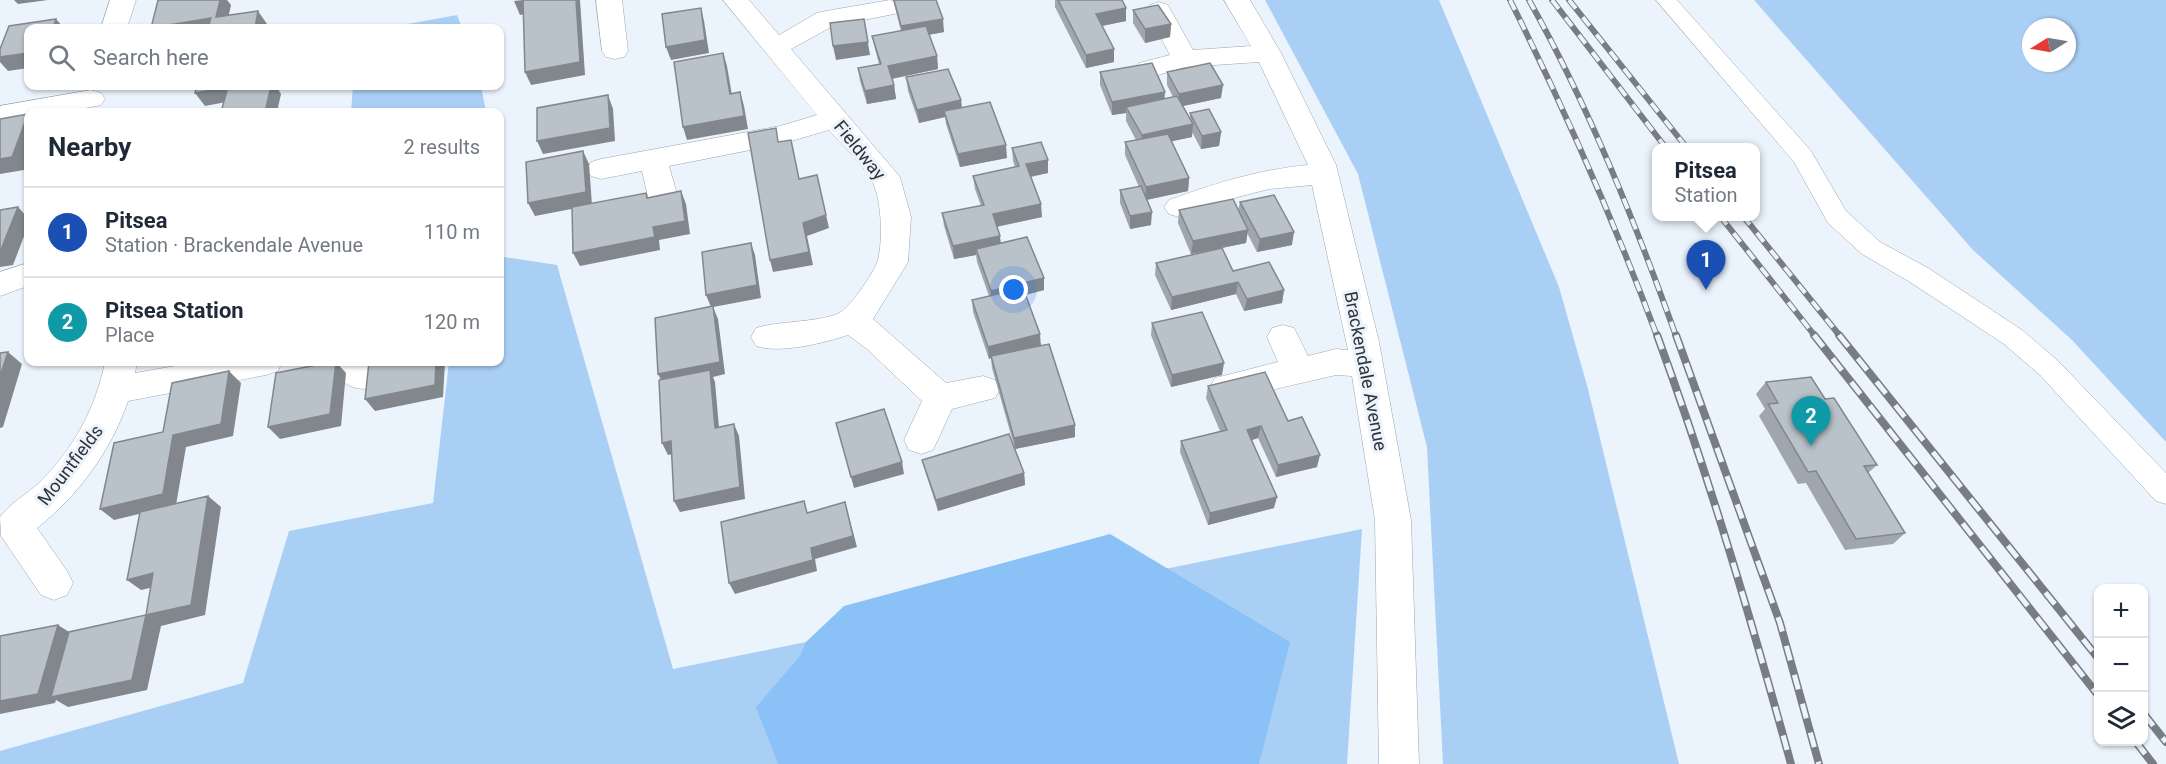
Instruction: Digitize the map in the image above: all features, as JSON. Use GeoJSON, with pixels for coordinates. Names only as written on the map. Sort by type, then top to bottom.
{"type":"FeatureCollection","features":[{"type":"Feature","properties":{"kind":"street"},"geometry":{"type":"LineString","coordinates":[[115,24],[123,0]]}},
{"type":"Feature","properties":{"kind":"street"},"geometry":{"type":"LineString","coordinates":[[609,0],[615,51]]}},
{"type":"Feature","properties":{"kind":"street","name":"Fieldway"},"geometry":{"type":"LineString","coordinates":[[736,0],[886,177],[896,217],[893,262],[871,299],[853,321]]}},
{"type":"Feature","properties":{"kind":"street","name":"Brackendale Avenue"},"geometry":{"type":"LineString","coordinates":[[1237,0],[1268,53],[1322,165],[1367,365],[1393,520],[1399,764]]}},
{"type":"Feature","properties":{"kind":"street"},"geometry":{"type":"LineString","coordinates":[[776,47],[826,10],[890,8]]}},
{"type":"Feature","properties":{"kind":"street"},"geometry":{"type":"LineString","coordinates":[[1160,10],[1185,59]]}},
{"type":"Feature","properties":{"kind":"street"},"geometry":{"type":"LineString","coordinates":[[1148,69],[1185,59],[1268,53]]}},
{"type":"Feature","properties":{"kind":"street"},"geometry":{"type":"LineString","coordinates":[[40,108],[91,99]]}},
{"type":"Feature","properties":{"kind":"street"},"geometry":{"type":"LineString","coordinates":[[0,115],[24,111]]}},
{"type":"Feature","properties":{"kind":"street"},"geometry":{"type":"LineString","coordinates":[[601,169],[781,135],[835,119]]}},
{"type":"Feature","properties":{"kind":"street"},"geometry":{"type":"LineString","coordinates":[[654,160],[664,201]]}},
{"type":"Feature","properties":{"kind":"street"},"geometry":{"type":"LineString","coordinates":[[1179,207],[1226,179],[1269,179],[1324,174]]}},
{"type":"Feature","properties":{"kind":"street"},"geometry":{"type":"LineString","coordinates":[[0,284],[24,275]]}},
{"type":"Feature","properties":{"kind":"street"},"geometry":{"type":"LineString","coordinates":[[767,337],[828,329],[853,321],[878,340],[940,398]]}},
{"type":"Feature","properties":{"kind":"street"},"geometry":{"type":"LineString","coordinates":[[1283,338],[1298,370]]}},
{"type":"Feature","properties":{"kind":"street"},"geometry":{"type":"LineString","coordinates":[[1227,387],[1336,362],[1367,365]]}},
{"type":"Feature","properties":{"kind":"street"},"geometry":{"type":"LineString","coordinates":[[118,376],[224,366]]}},
{"type":"Feature","properties":{"kind":"street","name":"Mountfields"},"geometry":{"type":"LineString","coordinates":[[54,583],[7,529],[34,511],[83,453],[102,424],[118,376]]}},
{"type":"Feature","properties":{"kind":"street"},"geometry":{"type":"LineString","coordinates":[[940,398],[983,389]]}},
{"type":"Feature","properties":{"kind":"street"},"geometry":{"type":"LineString","coordinates":[[921,440],[940,398]]}},
{"type":"Feature","properties":{"kind":"lane"},"geometry":{"type":"LineString","coordinates":[[1666,0],[1803,158],[1837,217],[1871,248],[1918,275],[2013,337],[2049,368],[2166,492]]}},
{"type":"Feature","properties":{"kind":"shaded area"},"geometry":{"type":"Polygon","coordinates":[[[1265,0],[1439,0],[1559,287],[1588,389],[1679,764],[1443,764],[1427,447],[1358,174],[1265,0]]]}},
{"type":"Feature","properties":{"kind":"shaded area"},"geometry":{"type":"Polygon","coordinates":[[[1754,0],[2166,0],[2166,442],[2072,340],[1973,250],[1754,0]]]}},
{"type":"Feature","properties":{"kind":"shaded area"},"geometry":{"type":"Polygon","coordinates":[[[457,15],[460,24],[408,24],[457,15]]]}},
{"type":"Feature","properties":{"kind":"shaded area"},"geometry":{"type":"Polygon","coordinates":[[[353,90],[482,90],[485,108],[351,108],[353,90]]]}},
{"type":"Feature","properties":{"kind":"shaded area"},"geometry":{"type":"Polygon","coordinates":[[[504,257],[557,265],[673,669],[1362,529],[1347,764],[0,764],[0,751],[243,683],[289,531],[433,503],[449,366],[504,366],[504,257]]]}},
{"type":"Feature","properties":{"kind":"shaded area"},"geometry":{"type":"Polygon","coordinates":[[[1110,534],[1290,642],[1259,764],[778,764],[756,707],[800,656],[806,642],[844,606],[1110,534]]]}},
{"type":"Feature","properties":{"kind":"building"},"geometry":{"type":"Polygon","coordinates":[[[158,0],[220,0],[216,17],[258,11],[256,24],[209,24],[211,18],[175,24],[152,24],[158,0]]]}},
{"type":"Feature","properties":{"kind":"building"},"geometry":{"type":"Polygon","coordinates":[[[523,0],[576,0],[580,62],[525,72],[523,0]]]}},
{"type":"Feature","properties":{"kind":"building"},"geometry":{"type":"Polygon","coordinates":[[[894,0],[936,0],[943,19],[901,26],[894,0]]]}},
{"type":"Feature","properties":{"kind":"building"},"geometry":{"type":"Polygon","coordinates":[[[1058,0],[1122,0],[1126,8],[1096,14],[1114,49],[1086,55],[1058,0]]]}},
{"type":"Feature","properties":{"kind":"building"},"geometry":{"type":"Polygon","coordinates":[[[1158,5],[1171,24],[1145,29],[1133,10],[1158,5]]]}},
{"type":"Feature","properties":{"kind":"building"},"geometry":{"type":"Polygon","coordinates":[[[701,8],[705,40],[666,47],[662,14],[701,8]]]}},
{"type":"Feature","properties":{"kind":"building"},"geometry":{"type":"Polygon","coordinates":[[[56,19],[54,24],[24,24],[24,54],[0,57],[0,49],[9,26],[56,19]]]}},
{"type":"Feature","properties":{"kind":"building"},"geometry":{"type":"Polygon","coordinates":[[[864,19],[868,42],[833,46],[830,23],[864,19]]]}},
{"type":"Feature","properties":{"kind":"building"},"geometry":{"type":"Polygon","coordinates":[[[926,26],[937,56],[888,66],[894,85],[865,91],[858,68],[881,64],[872,36],[926,26]]]}},
{"type":"Feature","properties":{"kind":"building"},"geometry":{"type":"Polygon","coordinates":[[[723,53],[730,94],[740,92],[744,116],[683,127],[674,62],[723,53]]]}},
{"type":"Feature","properties":{"kind":"building"},"geometry":{"type":"Polygon","coordinates":[[[1152,63],[1165,92],[1112,102],[1100,72],[1152,63]]]}},
{"type":"Feature","properties":{"kind":"building"},"geometry":{"type":"Polygon","coordinates":[[[1210,63],[1223,85],[1179,94],[1167,72],[1210,63]]]}},
{"type":"Feature","properties":{"kind":"building"},"geometry":{"type":"Polygon","coordinates":[[[948,69],[961,100],[917,110],[906,77],[948,69]]]}},
{"type":"Feature","properties":{"kind":"building"},"geometry":{"type":"Polygon","coordinates":[[[196,90],[212,90],[195,93],[196,90]]]}},
{"type":"Feature","properties":{"kind":"building"},"geometry":{"type":"Polygon","coordinates":[[[227,90],[270,90],[266,108],[222,108],[227,90]]]}},
{"type":"Feature","properties":{"kind":"building"},"geometry":{"type":"Polygon","coordinates":[[[608,95],[610,128],[537,141],[537,108],[608,95]]]}},
{"type":"Feature","properties":{"kind":"building"},"geometry":{"type":"Polygon","coordinates":[[[1177,96],[1193,124],[1142,135],[1126,107],[1177,96]]]}},
{"type":"Feature","properties":{"kind":"building"},"geometry":{"type":"Polygon","coordinates":[[[990,102],[1006,145],[958,154],[944,111],[990,102]]]}},
{"type":"Feature","properties":{"kind":"building"},"geometry":{"type":"Polygon","coordinates":[[[1209,109],[1221,132],[1202,136],[1190,113],[1209,109]]]}},
{"type":"Feature","properties":{"kind":"building"},"geometry":{"type":"Polygon","coordinates":[[[24,115],[24,125],[12,157],[0,159],[0,119],[24,115]]]}},
{"type":"Feature","properties":{"kind":"building"},"geometry":{"type":"Polygon","coordinates":[[[776,128],[778,142],[791,140],[799,179],[817,175],[826,215],[803,223],[809,252],[770,260],[748,133],[776,128]]]}},
{"type":"Feature","properties":{"kind":"building"},"geometry":{"type":"Polygon","coordinates":[[[1168,134],[1189,178],[1146,187],[1125,142],[1168,134]]]}},
{"type":"Feature","properties":{"kind":"building"},"geometry":{"type":"Polygon","coordinates":[[[1041,142],[1048,160],[1026,164],[1041,204],[993,214],[1000,236],[953,246],[942,213],[984,205],[973,176],[1019,166],[1012,148],[1041,142]]]}},
{"type":"Feature","properties":{"kind":"building"},"geometry":{"type":"Polygon","coordinates":[[[583,151],[586,192],[528,203],[526,162],[583,151]]]}},
{"type":"Feature","properties":{"kind":"building"},"geometry":{"type":"Polygon","coordinates":[[[1141,186],[1152,212],[1130,216],[1120,190],[1141,186]]]}},
{"type":"Feature","properties":{"kind":"building"},"geometry":{"type":"Polygon","coordinates":[[[681,191],[685,221],[653,227],[655,237],[573,253],[572,207],[646,193],[647,198],[681,191]]]}},
{"type":"Feature","properties":{"kind":"building"},"geometry":{"type":"Polygon","coordinates":[[[1274,195],[1294,232],[1260,239],[1240,202],[1274,195]]]}},
{"type":"Feature","properties":{"kind":"building"},"geometry":{"type":"Polygon","coordinates":[[[1233,199],[1248,230],[1193,241],[1179,210],[1233,199]]]}},
{"type":"Feature","properties":{"kind":"building"},"geometry":{"type":"Polygon","coordinates":[[[18,207],[0,252],[0,210],[18,207]]]}},
{"type":"Feature","properties":{"kind":"building"},"geometry":{"type":"Polygon","coordinates":[[[1027,237],[1044,278],[991,291],[976,249],[1027,237]]]}},
{"type":"Feature","properties":{"kind":"building"},"geometry":{"type":"Polygon","coordinates":[[[751,243],[757,285],[706,295],[702,252],[751,243]]]}},
{"type":"Feature","properties":{"kind":"building"},"geometry":{"type":"Polygon","coordinates":[[[1222,248],[1233,271],[1269,262],[1284,290],[1247,299],[1238,282],[1172,297],[1156,263],[1222,248]]]}},
{"type":"Feature","properties":{"kind":"building"},"geometry":{"type":"Polygon","coordinates":[[[1023,288],[1040,334],[988,347],[972,300],[1023,288]]]}},
{"type":"Feature","properties":{"kind":"building"},"geometry":{"type":"Polygon","coordinates":[[[713,306],[720,362],[658,374],[655,318],[713,306]]]}},
{"type":"Feature","properties":{"kind":"building"},"geometry":{"type":"Polygon","coordinates":[[[1202,312],[1224,363],[1172,375],[1152,323],[1202,312]]]}},
{"type":"Feature","properties":{"kind":"building"},"geometry":{"type":"Polygon","coordinates":[[[1049,344],[1075,425],[1014,438],[991,356],[1049,344]]]}},
{"type":"Feature","properties":{"kind":"building"},"geometry":{"type":"Polygon","coordinates":[[[8,352],[0,376],[0,353],[8,352]]]}},
{"type":"Feature","properties":{"kind":"building"},"geometry":{"type":"Polygon","coordinates":[[[312,366],[336,366],[330,414],[268,427],[276,373],[312,366]]]}},
{"type":"Feature","properties":{"kind":"building"},"geometry":{"type":"Polygon","coordinates":[[[369,366],[436,366],[435,385],[365,399],[369,366]]]}},
{"type":"Feature","properties":{"kind":"building"},"geometry":{"type":"Polygon","coordinates":[[[710,370],[715,428],[734,424],[740,487],[674,501],[671,441],[662,443],[659,380],[710,370]]]}},
{"type":"Feature","properties":{"kind":"building"},"geometry":{"type":"Polygon","coordinates":[[[229,371],[221,424],[173,435],[163,494],[100,509],[114,443],[163,432],[172,383],[229,371]]]}},
{"type":"Feature","properties":{"kind":"building"},"geometry":{"type":"Polygon","coordinates":[[[1265,372],[1288,421],[1302,417],[1320,455],[1278,465],[1261,426],[1247,430],[1277,497],[1210,513],[1181,441],[1227,430],[1208,386],[1265,372]]]}},
{"type":"Feature","properties":{"kind":"building"},"geometry":{"type":"Polygon","coordinates":[[[1811,377],[1825,399],[1834,398],[1877,465],[1864,466],[1905,533],[1856,539],[1816,471],[1808,472],[1768,404],[1778,403],[1766,382],[1811,377]]]}},
{"type":"Feature","properties":{"kind":"building"},"geometry":{"type":"Polygon","coordinates":[[[884,409],[902,462],[851,477],[836,423],[884,409]]]}},
{"type":"Feature","properties":{"kind":"building"},"geometry":{"type":"Polygon","coordinates":[[[1009,434],[1024,473],[936,500],[922,460],[1009,434]]]}},
{"type":"Feature","properties":{"kind":"building"},"geometry":{"type":"Polygon","coordinates":[[[208,496],[191,605],[146,615],[153,573],[127,580],[140,512],[208,496]]]}},
{"type":"Feature","properties":{"kind":"building"},"geometry":{"type":"Polygon","coordinates":[[[804,501],[807,513],[845,502],[853,536],[811,548],[813,560],[729,583],[721,522],[804,501]]]}},
{"type":"Feature","properties":{"kind":"building"},"geometry":{"type":"Polygon","coordinates":[[[146,615],[132,680],[51,697],[69,632],[146,615]]]}},
{"type":"Feature","properties":{"kind":"building"},"geometry":{"type":"Polygon","coordinates":[[[58,625],[38,694],[0,701],[0,636],[58,625]]]}},
{"type":"Feature","properties":{"kind":"railway"},"geometry":{"type":"LineString","coordinates":[[1510,0],[1588,166],[1657,336]]}},
{"type":"Feature","properties":{"kind":"railway"},"geometry":{"type":"LineString","coordinates":[[1529,0],[1572,82],[1610,165],[1676,336]]}},
{"type":"Feature","properties":{"kind":"railway"},"geometry":{"type":"LineString","coordinates":[[1552,0],[1662,143]]}},
{"type":"Feature","properties":{"kind":"railway"},"geometry":{"type":"LineString","coordinates":[[1569,0],[1683,143]]}},
{"type":"Feature","properties":{"kind":"railway"},"geometry":{"type":"LineString","coordinates":[[1724,221],[1815,336]]}},
{"type":"Feature","properties":{"kind":"railway"},"geometry":{"type":"LineString","coordinates":[[1747,221],[1840,336]]}},
{"type":"Feature","properties":{"kind":"railway"},"geometry":{"type":"LineString","coordinates":[[1657,335],[1729,548],[1791,764]]}},
{"type":"Feature","properties":{"kind":"railway"},"geometry":{"type":"LineString","coordinates":[[1676,335],[1780,623],[1819,764]]}},
{"type":"Feature","properties":{"kind":"railway"},"geometry":{"type":"LineString","coordinates":[[1814,335],[2096,692]]}},
{"type":"Feature","properties":{"kind":"railway"},"geometry":{"type":"LineString","coordinates":[[1839,335],[2094,653]]}},
{"type":"Feature","properties":{"kind":"railway"},"geometry":{"type":"LineString","coordinates":[[2148,719],[2166,742]]}},
{"type":"Feature","properties":{"kind":"railway"},"geometry":{"type":"LineString","coordinates":[[2139,746],[2153,764]]}},
{"type":"Feature","properties":{"kind":"place","name":"Pitsea"},"geometry":{"type":"Point","coordinates":[1706,290]}},
{"type":"Feature","properties":{"kind":"place","name":"Pitsea Station"},"geometry":{"type":"Point","coordinates":[1811,446]}}]}
